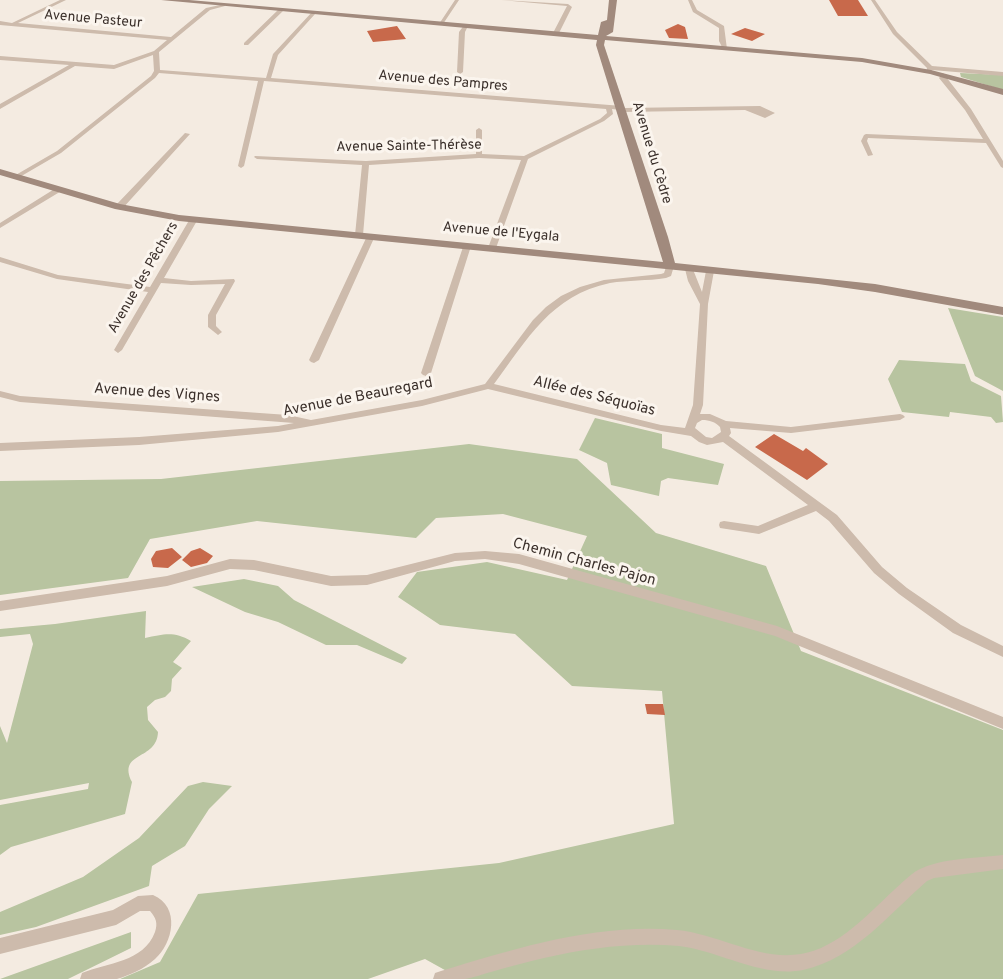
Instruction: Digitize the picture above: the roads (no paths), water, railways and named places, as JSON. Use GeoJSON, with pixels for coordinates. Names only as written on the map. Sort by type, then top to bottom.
{"type":"FeatureCollection","features":[{"type":"Feature","properties":{"kind":"street"},"geometry":{"type":"LineString","coordinates":[[0,29],[64,0]]}},
{"type":"Feature","properties":{"kind":"street"},"geometry":{"type":"LineString","coordinates":[[165,0],[207,6],[223,5],[556,33],[606,33]]}},
{"type":"Feature","properties":{"kind":"street"},"geometry":{"type":"LineString","coordinates":[[441,23],[457,0]]}},
{"type":"Feature","properties":{"kind":"street"},"geometry":{"type":"LineString","coordinates":[[503,0],[568,5],[570,7],[556,33]]}},
{"type":"Feature","properties":{"kind":"street"},"geometry":{"type":"LineString","coordinates":[[606,33],[613,0]]}},
{"type":"Feature","properties":{"kind":"street"},"geometry":{"type":"LineString","coordinates":[[690,0],[695,11],[722,27],[722,42],[725,48]]}},
{"type":"Feature","properties":{"kind":"street"},"geometry":{"type":"LineString","coordinates":[[873,0],[886,21],[930,70],[1003,92]]}},
{"type":"Feature","properties":{"kind":"street"},"geometry":{"type":"LineString","coordinates":[[0,58],[118,66],[147,55],[157,54],[207,6]]}},
{"type":"Feature","properties":{"kind":"street"},"geometry":{"type":"LineString","coordinates":[[246,44],[281,10]]}},
{"type":"Feature","properties":{"kind":"street"},"geometry":{"type":"LineString","coordinates":[[241,166],[274,55],[313,13]]}},
{"type":"Feature","properties":{"kind":"street"},"geometry":{"type":"LineString","coordinates":[[404,21],[463,26]]}},
{"type":"Feature","properties":{"kind":"street","name":"Avenue Pasteur"},"geometry":{"type":"LineString","coordinates":[[0,23],[173,39]]}},
{"type":"Feature","properties":{"kind":"street"},"geometry":{"type":"LineString","coordinates":[[460,72],[463,26]]}},
{"type":"Feature","properties":{"kind":"street"},"geometry":{"type":"LineString","coordinates":[[586,34],[599,31],[639,41],[862,60],[930,70],[1003,74]]}},
{"type":"Feature","properties":{"kind":"street"},"geometry":{"type":"LineString","coordinates":[[556,33],[606,33],[639,41]]}},
{"type":"Feature","properties":{"kind":"street","name":"Avenue du Cèdre"},"geometry":{"type":"LineString","coordinates":[[606,33],[623,109],[668,253],[670,266]]}},
{"type":"Feature","properties":{"kind":"street"},"geometry":{"type":"LineString","coordinates":[[16,177],[51,156],[157,71],[157,54]]}},
{"type":"Feature","properties":{"kind":"street"},"geometry":{"type":"LineString","coordinates":[[0,107],[74,64]]}},
{"type":"Feature","properties":{"kind":"street"},"geometry":{"type":"LineString","coordinates":[[930,70],[1003,92]]}},
{"type":"Feature","properties":{"kind":"street","name":"Avenue des Pampres"},"geometry":{"type":"LineString","coordinates":[[157,71],[623,109],[746,108]]}},
{"type":"Feature","properties":{"kind":"street"},"geometry":{"type":"LineString","coordinates":[[943,75],[1002,165]]}},
{"type":"Feature","properties":{"kind":"street"},"geometry":{"type":"LineString","coordinates":[[492,248],[525,158],[602,120],[610,114],[609,108]]}},
{"type":"Feature","properties":{"kind":"street"},"geometry":{"type":"LineString","coordinates":[[479,130],[479,156]]}},
{"type":"Feature","properties":{"kind":"street"},"geometry":{"type":"LineString","coordinates":[[119,207],[187,134]]}},
{"type":"Feature","properties":{"kind":"street"},"geometry":{"type":"LineString","coordinates":[[870,155],[864,141],[866,136],[986,141]]}},
{"type":"Feature","properties":{"kind":"street","name":"Avenue Sainte-Thérèse"},"geometry":{"type":"LineString","coordinates":[[257,157],[366,163],[479,156],[525,158]]}},
{"type":"Feature","properties":{"kind":"street"},"geometry":{"type":"LineString","coordinates":[[359,235],[366,163]]}},
{"type":"Feature","properties":{"kind":"street","name":"Avenue de l'Eygala"},"geometry":{"type":"LineString","coordinates":[[0,172],[119,207],[194,219],[875,288],[1003,311]]}},
{"type":"Feature","properties":{"kind":"street"},"geometry":{"type":"LineString","coordinates":[[0,226],[59,190]]}},
{"type":"Feature","properties":{"kind":"street","name":"Avenue des Pêchers"},"geometry":{"type":"LineString","coordinates":[[118,350],[194,219]]}},
{"type":"Feature","properties":{"kind":"street"},"geometry":{"type":"LineString","coordinates":[[314,360],[371,236]]}},
{"type":"Feature","properties":{"kind":"street"},"geometry":{"type":"LineString","coordinates":[[426,373],[467,246]]}},
{"type":"Feature","properties":{"kind":"street"},"geometry":{"type":"LineString","coordinates":[[0,259],[57,277],[153,290]]}},
{"type":"Feature","properties":{"kind":"street"},"geometry":{"type":"LineString","coordinates":[[488,386],[540,315],[553,303],[585,287],[605,281],[663,276],[669,271],[670,266]]}},
{"type":"Feature","properties":{"kind":"street"},"geometry":{"type":"LineString","coordinates":[[689,269],[692,281],[704,304]]}},
{"type":"Feature","properties":{"kind":"street"},"geometry":{"type":"LineString","coordinates":[[710,271],[704,304],[698,405],[690,426],[693,433],[709,441],[723,437],[726,431],[723,424]]}},
{"type":"Feature","properties":{"kind":"street"},"geometry":{"type":"LineString","coordinates":[[159,280],[191,283],[231,281],[212,315],[212,327],[218,332]]}},
{"type":"Feature","properties":{"kind":"street","name":"Allée des Séquoïas"},"geometry":{"type":"LineString","coordinates":[[488,386],[667,430],[693,433]]}},
{"type":"Feature","properties":{"kind":"street","name":"Avenue de Beauregard"},"geometry":{"type":"LineString","coordinates":[[0,447],[244,434],[422,402],[488,386]]}},
{"type":"Feature","properties":{"kind":"street","name":"Avenue des Vignes"},"geometry":{"type":"LineString","coordinates":[[0,394],[20,399],[288,418],[312,423]]}},
{"type":"Feature","properties":{"kind":"street"},"geometry":{"type":"LineString","coordinates":[[698,405],[712,418],[723,424],[791,430],[900,417]]}},
{"type":"Feature","properties":{"kind":"street"},"geometry":{"type":"LineString","coordinates":[[694,420],[702,417],[712,418]]}},
{"type":"Feature","properties":{"kind":"street"},"geometry":{"type":"LineString","coordinates":[[723,437],[833,518],[878,570],[903,591],[957,629],[1003,652]]}},
{"type":"Feature","properties":{"kind":"street"},"geometry":{"type":"LineString","coordinates":[[724,525],[759,530],[818,506]]}},
{"type":"Feature","properties":{"kind":"street","name":"Chemin Charles Pajon"},"geometry":{"type":"LineString","coordinates":[[0,606],[167,581],[230,564],[254,565],[331,581],[367,579],[455,557],[485,555],[519,559],[777,631],[1003,723]]}},
{"type":"Feature","properties":{"kind":"street"},"geometry":{"type":"LineString","coordinates":[[441,979],[488,964],[571,945],[651,937],[692,940],[764,962],[792,964],[818,957],[848,941],[922,876],[934,871],[1003,862]]}},
{"type":"Feature","properties":{"kind":"street"},"geometry":{"type":"LineString","coordinates":[[0,946],[116,917],[138,904],[153,903],[163,913],[165,924],[160,941],[150,953],[131,966],[88,979]]}}]}
